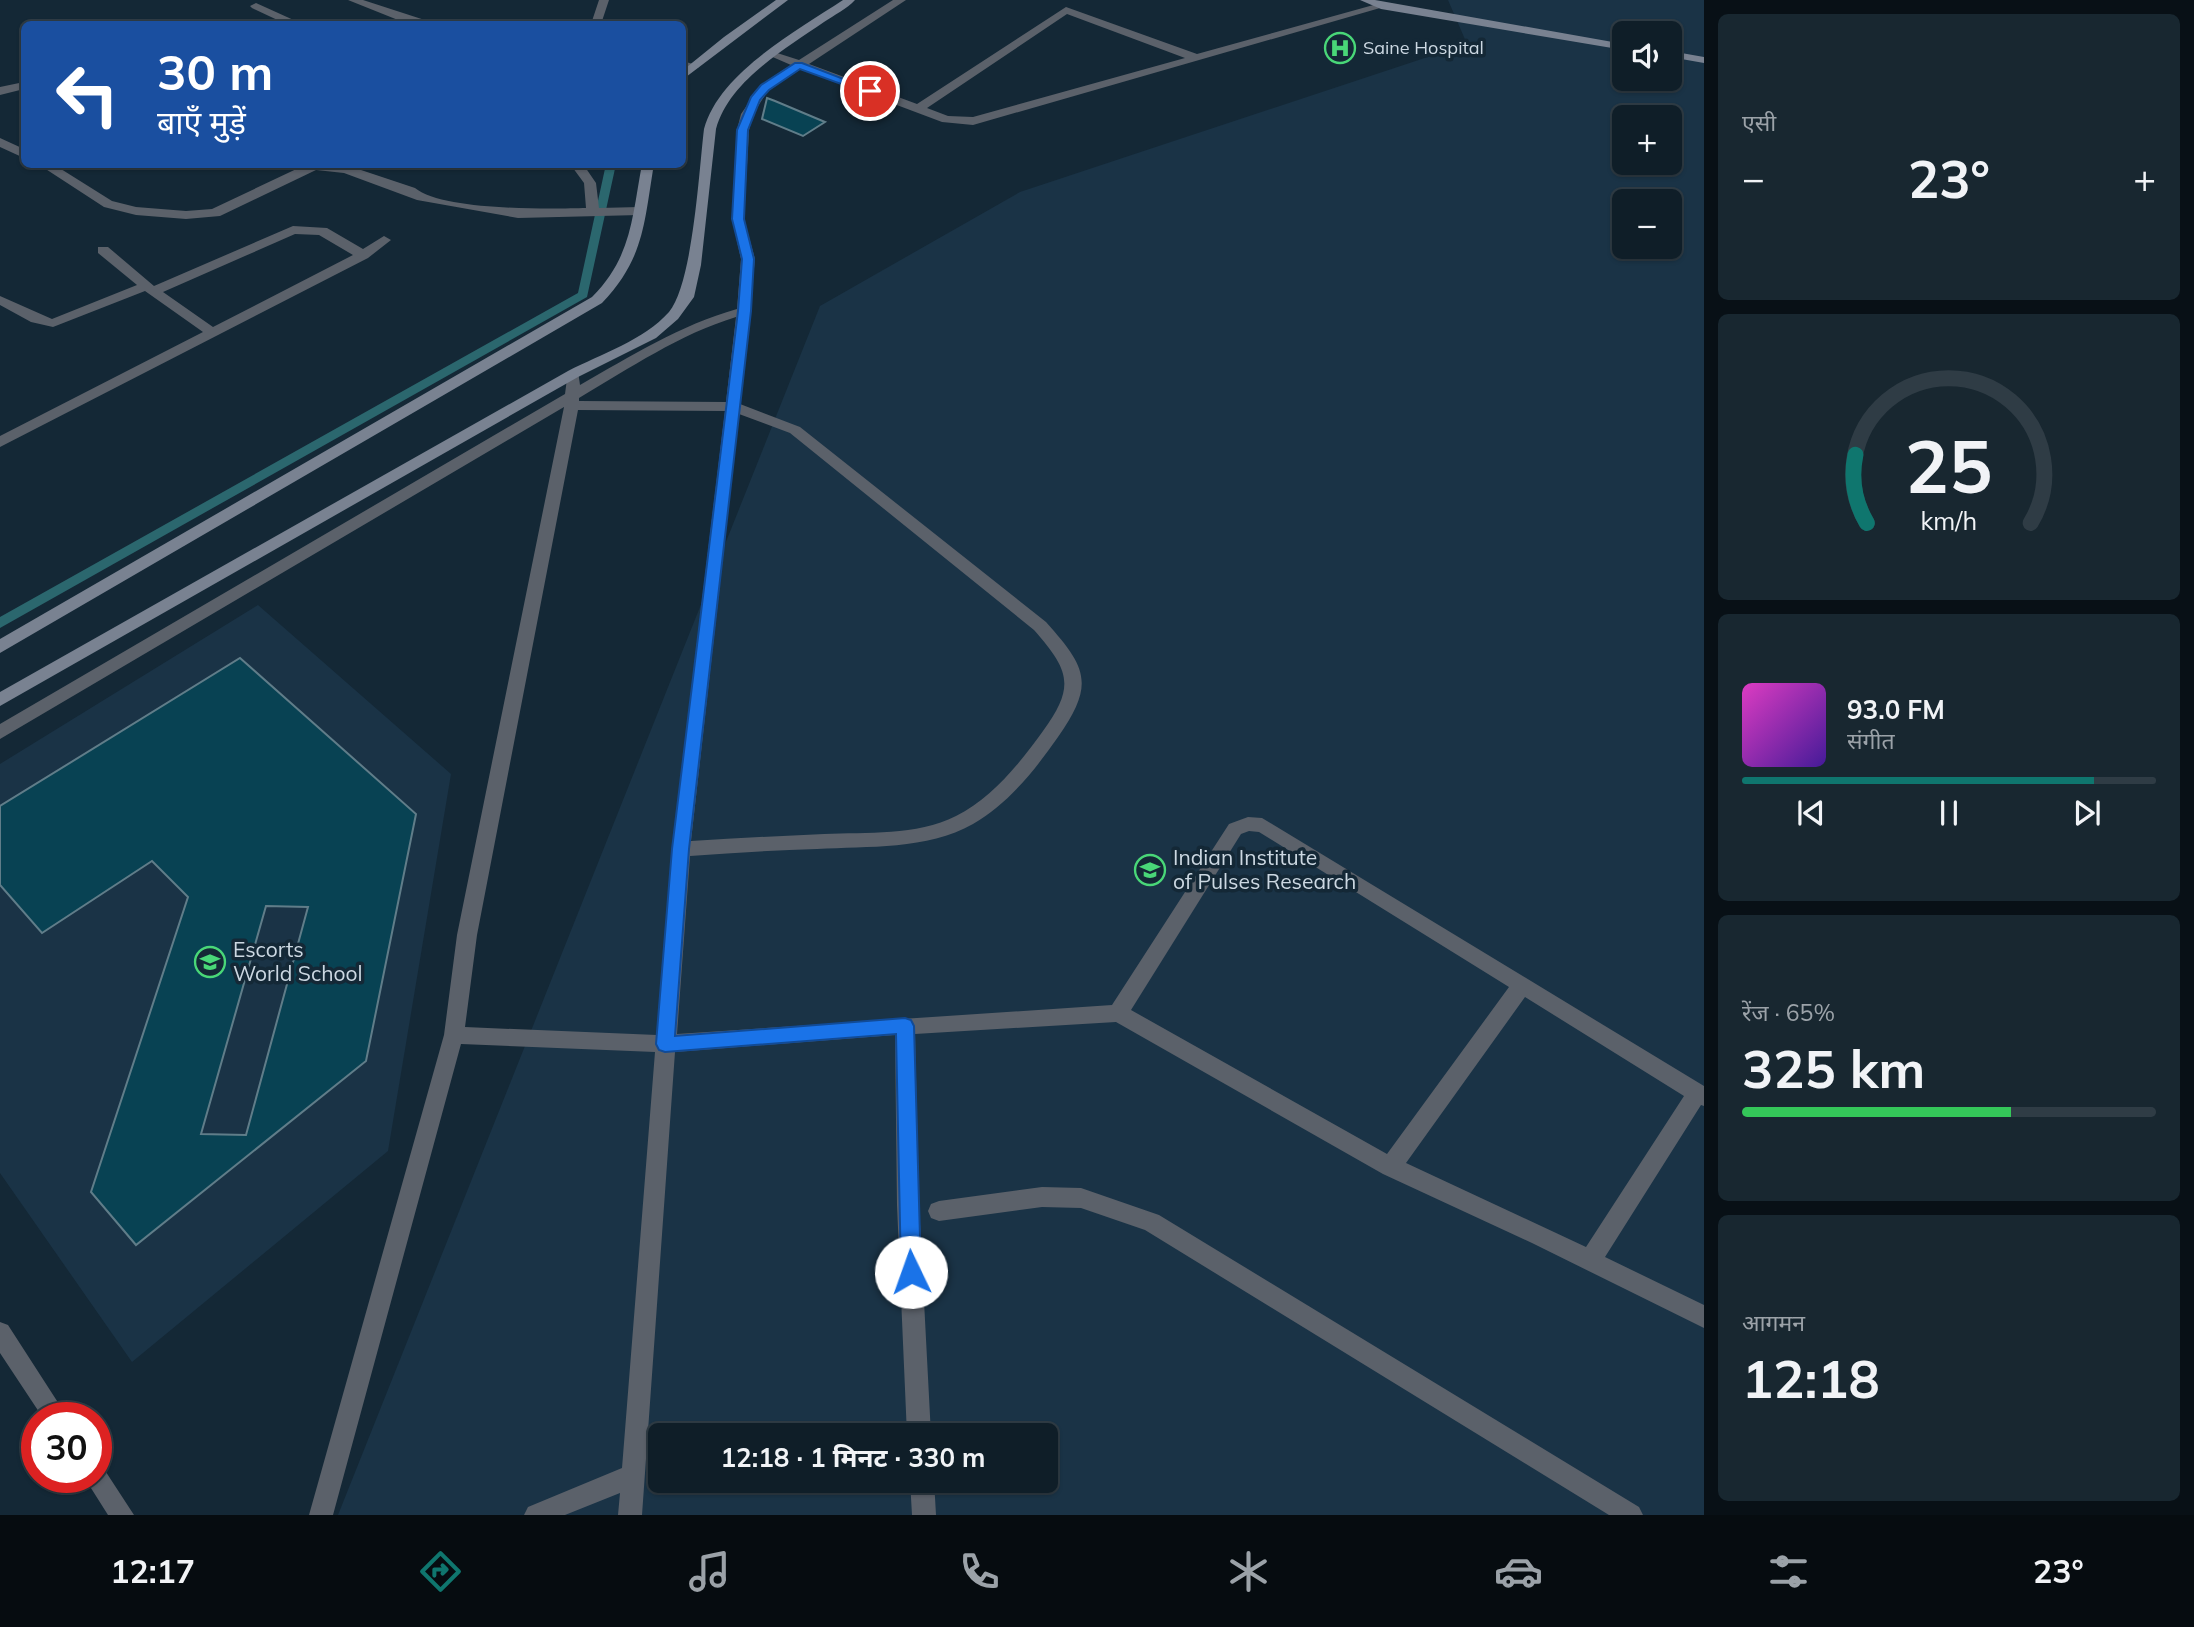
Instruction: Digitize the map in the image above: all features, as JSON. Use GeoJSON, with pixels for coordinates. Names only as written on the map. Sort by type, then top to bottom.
{"type":"FeatureCollection","features":[{"type":"Feature","properties":{"kind":"street"},"geometry":{"type":"LineString","coordinates":[[353,0],[413,21]]}},
{"type":"Feature","properties":{"kind":"street"},"geometry":{"type":"LineString","coordinates":[[597,21],[604,0]]}},
{"type":"Feature","properties":{"kind":"street"},"geometry":{"type":"LineString","coordinates":[[688,65],[783,0]]}},
{"type":"Feature","properties":{"kind":"street"},"geometry":{"type":"LineString","coordinates":[[0,700],[573,374],[651,335],[673,316],[687,297],[694,265],[710,129],[716,109],[732,90],[774,55],[850,0]]}},
{"type":"Feature","properties":{"kind":"street"},"geometry":{"type":"LineString","coordinates":[[630,1515],[681,849],[735,407],[744,311],[748,259],[738,219],[743,130],[747,114],[760,93],[901,0]]}},
{"type":"Feature","properties":{"kind":"street"},"geometry":{"type":"LineString","coordinates":[[1365,0],[1381,6],[1612,45]]}},
{"type":"Feature","properties":{"kind":"street"},"geometry":{"type":"LineString","coordinates":[[1410,0],[1449,16]]}},
{"type":"Feature","properties":{"kind":"street"},"geometry":{"type":"LineString","coordinates":[[256,6],[288,21]]}},
{"type":"Feature","properties":{"kind":"street"},"geometry":{"type":"LineString","coordinates":[[774,55],[946,119],[973,121],[1381,6]]}},
{"type":"Feature","properties":{"kind":"street"},"geometry":{"type":"LineString","coordinates":[[918,109],[1066,10],[1193,57]]}},
{"type":"Feature","properties":{"kind":"street"},"geometry":{"type":"LineString","coordinates":[[1682,56],[1704,60]]}},
{"type":"Feature","properties":{"kind":"street"},"geometry":{"type":"LineString","coordinates":[[0,91],[21,87]]}},
{"type":"Feature","properties":{"kind":"street"},"geometry":{"type":"LineString","coordinates":[[0,142],[21,152]]}},
{"type":"Feature","properties":{"kind":"street"},"geometry":{"type":"LineString","coordinates":[[50,168],[93,196],[121,208],[201,215],[227,208],[307,168]]}},
{"type":"Feature","properties":{"kind":"street"},"geometry":{"type":"LineString","coordinates":[[338,168],[411,191],[417,196],[518,214],[640,211]]}},
{"type":"Feature","properties":{"kind":"street"},"geometry":{"type":"LineString","coordinates":[[579,168],[590,183],[593,212]]}},
{"type":"Feature","properties":{"kind":"street"},"geometry":{"type":"LineString","coordinates":[[0,647],[597,300],[626,267],[636,236],[647,168]]}},
{"type":"Feature","properties":{"kind":"street"},"geometry":{"type":"LineString","coordinates":[[0,300],[36,319],[53,323],[149,289],[293,230],[322,231],[363,255]]}},
{"type":"Feature","properties":{"kind":"street"},"geometry":{"type":"LineString","coordinates":[[0,442],[363,255],[384,240]]}},
{"type":"Feature","properties":{"kind":"street"},"geometry":{"type":"LineString","coordinates":[[103,250],[149,289],[213,333]]}},
{"type":"Feature","properties":{"kind":"street"},"geometry":{"type":"LineString","coordinates":[[0,732],[141,647],[572,400],[687,330],[744,311]]}},
{"type":"Feature","properties":{"kind":"street"},"geometry":{"type":"LineString","coordinates":[[321,1515],[454,1035],[467,934],[572,400],[573,374]]}},
{"type":"Feature","properties":{"kind":"street"},"geometry":{"type":"LineString","coordinates":[[572,400],[735,407],[795,430],[1040,626],[1062,649],[1072,666],[1076,682],[1073,701],[1015,782],[964,821],[910,837],[681,849]]}},
{"type":"Feature","properties":{"kind":"street"},"geometry":{"type":"LineString","coordinates":[[1118,1013],[1235,829],[1248,824],[1262,825],[1273,830],[1701,1095],[1590,1260]]}},
{"type":"Feature","properties":{"kind":"street"},"geometry":{"type":"LineString","coordinates":[[1390,1167],[1522,985]]}},
{"type":"Feature","properties":{"kind":"street"},"geometry":{"type":"LineString","coordinates":[[454,1035],[665,1044],[1118,1013],[1311,1125],[1390,1167],[1590,1260],[1704,1317]]}},
{"type":"Feature","properties":{"kind":"street"},"geometry":{"type":"LineString","coordinates":[[905,1026],[908,1205],[918,1423]]}},
{"type":"Feature","properties":{"kind":"street"},"geometry":{"type":"LineString","coordinates":[[939,1210],[1041,1197],[1081,1198],[1151,1222],[1631,1515]]}},
{"type":"Feature","properties":{"kind":"street"},"geometry":{"type":"LineString","coordinates":[[0,1333],[46,1402]]}},
{"type":"Feature","properties":{"kind":"street"},"geometry":{"type":"LineString","coordinates":[[536,1515],[634,1475]]}},
{"type":"Feature","properties":{"kind":"street"},"geometry":{"type":"LineString","coordinates":[[107,1493],[122,1515]]}},
{"type":"Feature","properties":{"kind":"street"},"geometry":{"type":"LineString","coordinates":[[922,1493],[923,1515]]}},
{"type":"Feature","properties":{"kind":"shaded area","name":"Indian Institute of Pulses Research"},"geometry":{"type":"Polygon","coordinates":[[[1448,0],[1704,0],[1704,1515],[338,1515],[820,306],[1020,192],[1467,44],[1448,0]]]}},
{"type":"Feature","properties":{"kind":"shaded area","name":"Escorts World School"},"geometry":{"type":"Polygon","coordinates":[[[258,605],[451,774],[388,1151],[132,1362],[0,1173],[0,764],[258,605]]]}},
{"type":"Feature","properties":{"kind":"building"},"geometry":{"type":"Polygon","coordinates":[[[767,98],[825,122],[803,136],[762,119],[767,98]]]}},
{"type":"Feature","properties":{"kind":"building"},"geometry":{"type":"Polygon","coordinates":[[[240,658],[416,814],[366,1061],[136,1245],[91,1192],[188,897],[152,861],[42,933],[0,885],[0,806],[240,658]],[[266,906],[201,1134],[246,1135],[308,907],[266,906]]]}},
{"type":"Feature","properties":{"kind":"waterway"},"geometry":{"type":"LineString","coordinates":[[0,623],[583,295],[610,168]]}},
{"type":"Feature","properties":{"kind":"place","name":"Saine Hospital"},"geometry":{"type":"Point","coordinates":[1340,48]}},
{"type":"Feature","properties":{"kind":"place","name":"Indian Institute of Pulses Research"},"geometry":{"type":"Point","coordinates":[1150,870]}},
{"type":"Feature","properties":{"kind":"place","name":"Escorts World School"},"geometry":{"type":"Point","coordinates":[210,962]}},
{"type":"Feature","properties":{"kind":"route"},"geometry":{"type":"LineString","coordinates":[[870,91],[799,65],[765,88],[755,99],[743,130],[738,219],[748,259],[744,311],[735,407],[681,849],[665,1044],[905,1026],[911,1272]]}}]}
